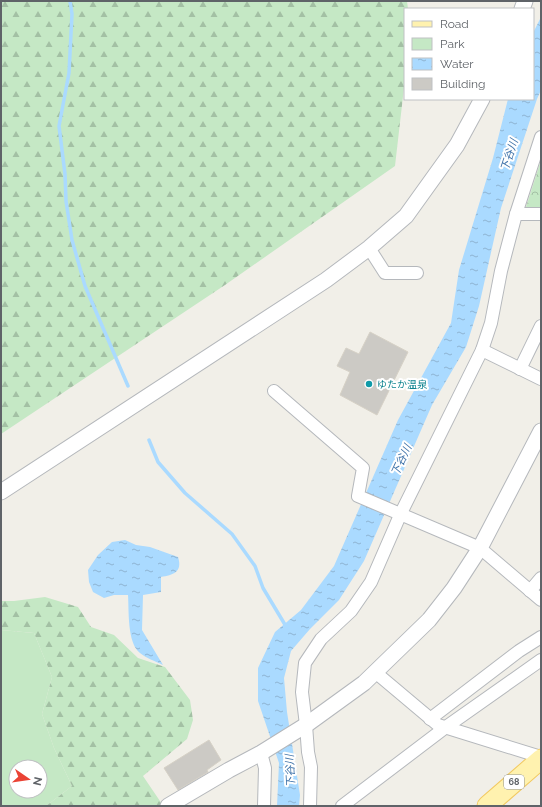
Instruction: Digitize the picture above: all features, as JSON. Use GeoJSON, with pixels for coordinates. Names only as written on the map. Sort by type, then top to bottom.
{"type":"FeatureCollection","features":[{"type":"Feature","properties":{"kind":"main road","name":"68"},"geometry":{"type":"LineString","coordinates":[[487,806],[541,758]]}},
{"type":"Feature","properties":{"kind":"street"},"geometry":{"type":"LineString","coordinates":[[1,492],[319,284],[369,248],[406,216],[458,145],[481,100]]}},
{"type":"Feature","properties":{"kind":"street"},"geometry":{"type":"LineString","coordinates":[[310,806],[311,767],[302,692],[304,663],[321,639],[351,611],[371,582],[401,513],[482,350],[491,323],[501,271],[516,214],[541,137]]}},
{"type":"Feature","properties":{"kind":"street"},"geometry":{"type":"LineString","coordinates":[[516,214],[541,214]]}},
{"type":"Feature","properties":{"kind":"street"},"geometry":{"type":"LineString","coordinates":[[369,248],[384,273],[417,273]]}},
{"type":"Feature","properties":{"kind":"street"},"geometry":{"type":"LineString","coordinates":[[520,369],[541,326]]}},
{"type":"Feature","properties":{"kind":"street"},"geometry":{"type":"LineString","coordinates":[[482,350],[541,379]]}},
{"type":"Feature","properties":{"kind":"street"},"geometry":{"type":"LineString","coordinates":[[274,391],[362,468],[358,496],[401,513],[480,548],[541,600]]}},
{"type":"Feature","properties":{"kind":"street"},"geometry":{"type":"LineString","coordinates":[[168,806],[261,753],[306,725],[344,698],[375,672],[429,620],[454,588],[480,548],[541,431]]}},
{"type":"Feature","properties":{"kind":"street"},"geometry":{"type":"LineString","coordinates":[[530,591],[541,578]]}},
{"type":"Feature","properties":{"kind":"street"},"geometry":{"type":"LineString","coordinates":[[430,719],[519,651],[541,637]]}},
{"type":"Feature","properties":{"kind":"street"},"geometry":{"type":"LineString","coordinates":[[342,806],[446,727],[541,660]]}},
{"type":"Feature","properties":{"kind":"street"},"geometry":{"type":"LineString","coordinates":[[375,672],[438,725],[541,758]]}},
{"type":"Feature","properties":{"kind":"street"},"geometry":{"type":"LineString","coordinates":[[261,753],[265,768],[264,806]]}},
{"type":"Feature","properties":{"kind":"green space"},"geometry":{"type":"Polygon","coordinates":[[[1,1],[407,1],[408,8],[404,8],[404,88],[395,166],[225,285],[1,434],[1,1]]]}},
{"type":"Feature","properties":{"kind":"green space"},"geometry":{"type":"Polygon","coordinates":[[[541,160],[541,207],[526,207],[541,160]]]}},
{"type":"Feature","properties":{"kind":"green space"},"geometry":{"type":"Polygon","coordinates":[[[45,597],[78,607],[91,627],[114,635],[138,658],[165,667],[190,700],[193,720],[187,739],[143,776],[162,804],[160,806],[46,806],[72,786],[54,748],[42,714],[52,677],[34,633],[1,630],[1,601],[45,597]]]}},
{"type":"Feature","properties":{"kind":"green space"},"geometry":{"type":"Polygon","coordinates":[[[1,630],[34,633],[52,677],[42,714],[54,748],[72,786],[46,806],[1,806],[1,630]]]}},
{"type":"Feature","properties":{"kind":"water","name":"下谷川"},"geometry":{"type":"Polygon","coordinates":[[[541,17],[541,90],[501,208],[479,306],[466,347],[432,405],[364,561],[339,600],[310,629],[291,651],[284,678],[287,712],[300,795],[299,806],[277,806],[279,763],[258,701],[258,668],[275,632],[301,610],[334,566],[398,420],[451,323],[459,270],[493,158],[508,100],[534,100],[534,31],[541,17]]]}},
{"type":"Feature","properties":{"kind":"water"},"geometry":{"type":"Polygon","coordinates":[[[125,540],[136,545],[150,547],[178,557],[179,566],[176,572],[161,577],[161,592],[143,595],[142,630],[163,665],[140,653],[133,642],[130,626],[128,595],[114,595],[104,598],[93,592],[89,582],[88,570],[98,555],[112,542],[125,540]]]}},
{"type":"Feature","properties":{"kind":"building","name":"ゆたか温泉"},"geometry":{"type":"Polygon","coordinates":[[[370,332],[408,352],[377,415],[340,395],[350,372],[337,366],[346,348],[359,354],[370,332]]]}},
{"type":"Feature","properties":{"kind":"building"},"geometry":{"type":"Polygon","coordinates":[[[209,740],[221,760],[207,770],[208,772],[178,790],[164,768],[209,740]]]}},
{"type":"Feature","properties":{"kind":"waterway"},"geometry":{"type":"LineString","coordinates":[[70,1],[72,14],[69,73],[59,126],[65,174],[66,201],[72,240],[85,286],[128,386]]}},
{"type":"Feature","properties":{"kind":"waterway"},"geometry":{"type":"LineString","coordinates":[[149,440],[158,462],[185,493],[232,534],[255,566],[263,588],[287,628]]}},
{"type":"Feature","properties":{"kind":"place","name":"ゆたか温泉"},"geometry":{"type":"Point","coordinates":[369,384]}}]}
